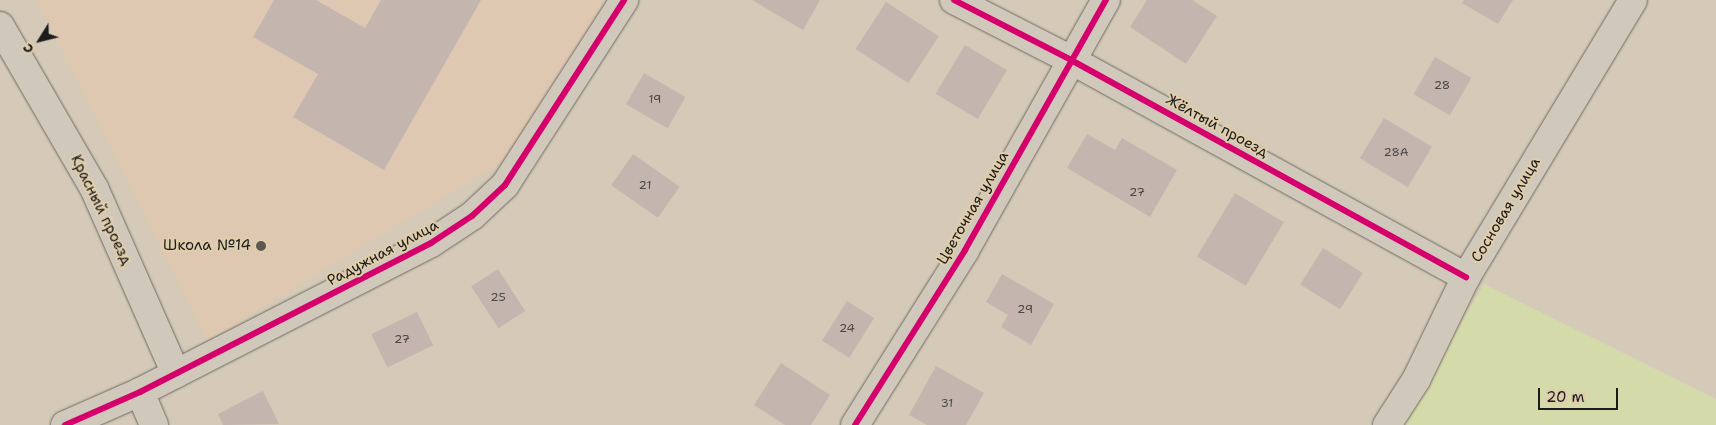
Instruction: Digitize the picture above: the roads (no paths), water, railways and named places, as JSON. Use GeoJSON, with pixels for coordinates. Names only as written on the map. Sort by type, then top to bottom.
{"type":"FeatureCollection","features":[{"type":"Feature","properties":{"kind":"street","name":"Радужная улица"},"geometry":{"type":"LineString","coordinates":[[65,425],[176,374],[431,243],[472,216],[504,185],[624,0]]}},
{"type":"Feature","properties":{"kind":"street","name":"Жёлтый проезд"},"geometry":{"type":"LineString","coordinates":[[954,0],[1071,60],[1466,277]]}},
{"type":"Feature","properties":{"kind":"street","name":"Цветочная улица"},"geometry":{"type":"LineString","coordinates":[[855,425],[965,250],[1106,0]]}},
{"type":"Feature","properties":{"kind":"street","name":"Сосновая улица"},"geometry":{"type":"LineString","coordinates":[[1387,425],[1416,380],[1466,277],[1633,0]]}},
{"type":"Feature","properties":{"kind":"street","name":"Красный проезд"},"geometry":{"type":"LineString","coordinates":[[0,26],[94,188],[176,374]]}},
{"type":"Feature","properties":{"kind":"street"},"geometry":{"type":"LineString","coordinates":[[140,392],[154,425]]}},
{"type":"Feature","properties":{"kind":"place","name":"Школа №14"},"geometry":{"type":"Point","coordinates":[261,246]}}]}
